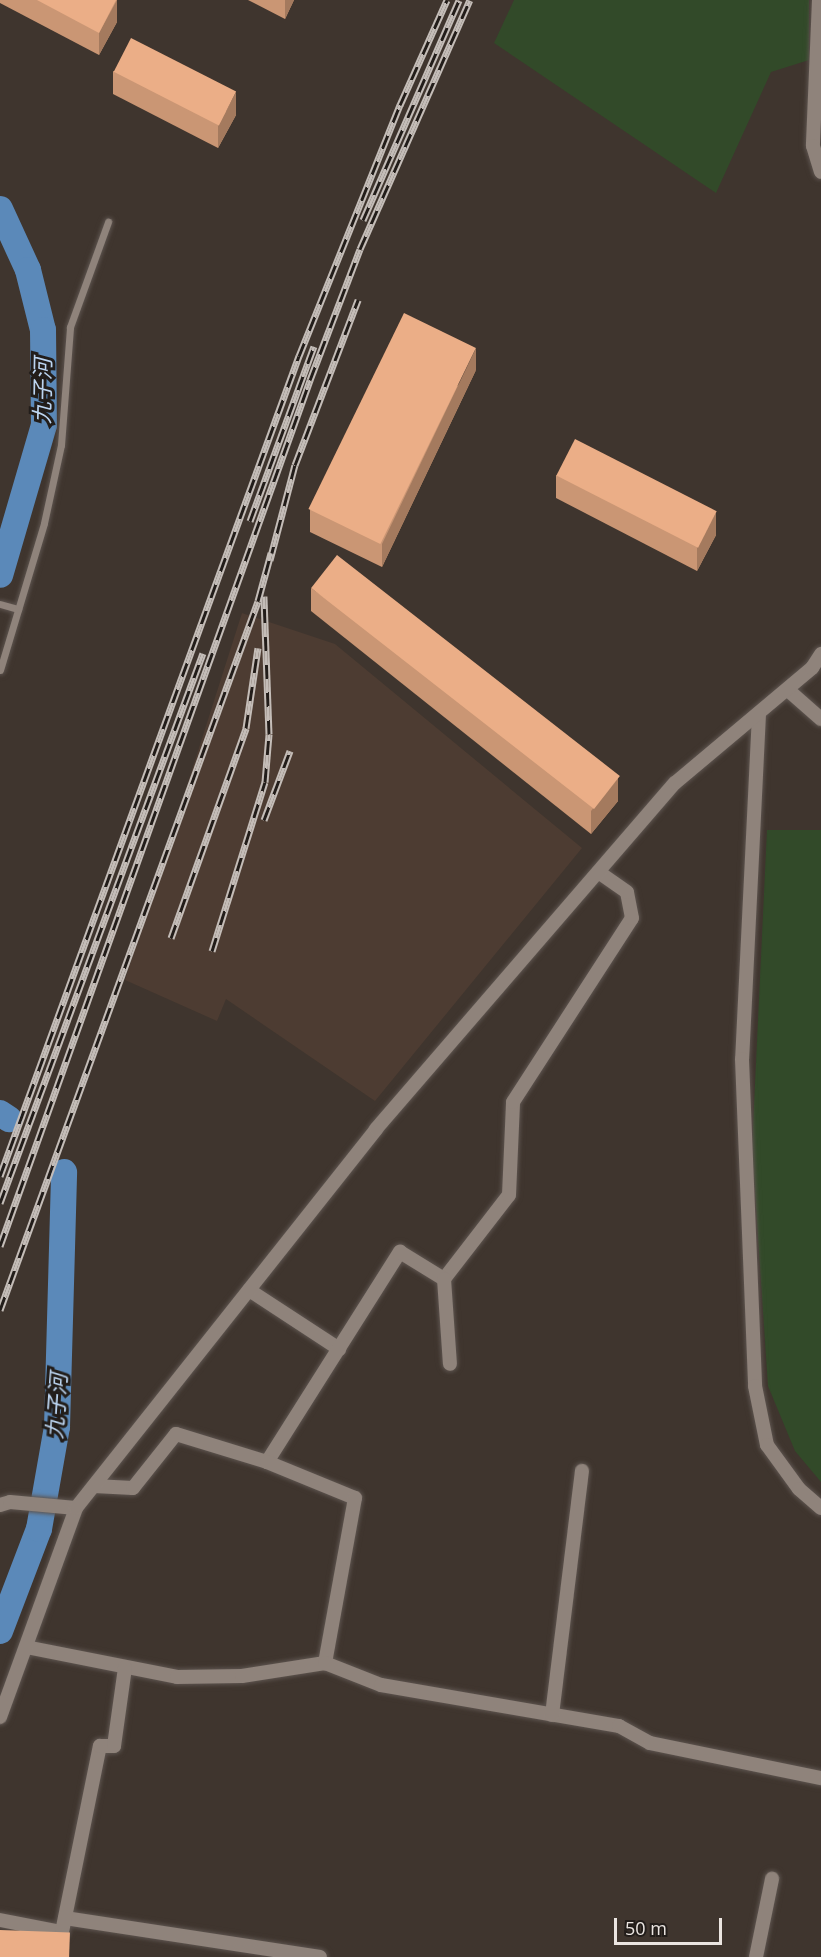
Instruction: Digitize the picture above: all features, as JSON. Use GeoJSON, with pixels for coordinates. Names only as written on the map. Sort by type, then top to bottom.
{"type":"FeatureCollection","features":[{"type":"Feature","properties":{"kind":"street"},"geometry":{"type":"LineString","coordinates":[[820,8],[813,146],[821,172]]}},
{"type":"Feature","properties":{"kind":"street"},"geometry":{"type":"LineString","coordinates":[[0,1717],[76,1508],[376,1129],[675,783],[817,666],[821,654]]}},
{"type":"Feature","properties":{"kind":"street"},"geometry":{"type":"LineString","coordinates":[[788,690],[821,718]]}},
{"type":"Feature","properties":{"kind":"street"},"geometry":{"type":"LineString","coordinates":[[759,714],[742,1059],[755,1386],[767,1445],[799,1489],[821,1508]]}},
{"type":"Feature","properties":{"kind":"street"},"geometry":{"type":"LineString","coordinates":[[450,1364],[444,1279],[509,1195],[513,1102],[632,918],[627,892],[598,872]]}},
{"type":"Feature","properties":{"kind":"street"},"geometry":{"type":"LineString","coordinates":[[267,1462],[400,1252],[444,1279]]}},
{"type":"Feature","properties":{"kind":"street"},"geometry":{"type":"LineString","coordinates":[[249,1290],[339,1349]]}},
{"type":"Feature","properties":{"kind":"street"},"geometry":{"type":"LineString","coordinates":[[94,1486],[133,1488],[176,1434],[267,1462],[355,1498],[325,1663]]}},
{"type":"Feature","properties":{"kind":"street"},"geometry":{"type":"LineString","coordinates":[[552,1715],[582,1471]]}},
{"type":"Feature","properties":{"kind":"street"},"geometry":{"type":"LineString","coordinates":[[5,1504],[76,1508]]}},
{"type":"Feature","properties":{"kind":"street"},"geometry":{"type":"LineString","coordinates":[[26,1647],[177,1677],[242,1676],[325,1663],[381,1685],[619,1726],[650,1743],[821,1778]]}},
{"type":"Feature","properties":{"kind":"street"},"geometry":{"type":"LineString","coordinates":[[0,1920],[62,1932],[100,1746],[114,1746],[124,1668]]}},
{"type":"Feature","properties":{"kind":"street"},"geometry":{"type":"LineString","coordinates":[[756,1957],[772,1879]]}},
{"type":"Feature","properties":{"kind":"street"},"geometry":{"type":"LineString","coordinates":[[65,1918],[321,1957]]}},
{"type":"Feature","properties":{"kind":"lane"},"geometry":{"type":"LineString","coordinates":[[0,670],[44,523],[61,446],[70,327],[108,222]]}},
{"type":"Feature","properties":{"kind":"lane"},"geometry":{"type":"LineString","coordinates":[[0,604],[18,609]]}},
{"type":"Feature","properties":{"kind":"shaded area"},"geometry":{"type":"Polygon","coordinates":[[[242,613],[335,644],[582,848],[375,1101],[226,999],[217,1021],[125,980],[242,613]]]}},
{"type":"Feature","properties":{"kind":"green space"},"geometry":{"type":"Polygon","coordinates":[[[514,0],[809,0],[809,60],[771,72],[716,193],[494,43],[514,0]]]}},
{"type":"Feature","properties":{"kind":"green space"},"geometry":{"type":"Polygon","coordinates":[[[767,830],[821,830],[821,1482],[795,1451],[768,1386],[752,1148],[767,830]]]}},
{"type":"Feature","properties":{"kind":"building"},"geometry":{"type":"Polygon","coordinates":[[[37,0],[116,0],[99,33],[37,0]]]}},
{"type":"Feature","properties":{"kind":"building"},"geometry":{"type":"Polygon","coordinates":[[[131,38],[236,92],[219,125],[114,72],[131,38]]]}},
{"type":"Feature","properties":{"kind":"building"},"geometry":{"type":"Polygon","coordinates":[[[404,313],[476,348],[380,544],[308,509],[404,313]]]}},
{"type":"Feature","properties":{"kind":"building"},"geometry":{"type":"Polygon","coordinates":[[[575,439],[717,511],[698,548],[556,476],[575,439]]]}},
{"type":"Feature","properties":{"kind":"building"},"geometry":{"type":"Polygon","coordinates":[[[337,555],[620,776],[594,809],[311,588],[337,555]]]}},
{"type":"Feature","properties":{"kind":"building"},"geometry":{"type":"Polygon","coordinates":[[[0,1930],[70,1932],[69,1957],[0,1957],[0,1930]]]}},
{"type":"Feature","properties":{"kind":"waterway","name":"九子河"},"geometry":{"type":"LineString","coordinates":[[0,209],[28,270],[43,330],[44,425],[0,575]]}},
{"type":"Feature","properties":{"kind":"waterway","name":"九子河"},"geometry":{"type":"LineString","coordinates":[[0,1113],[9,1119]]}},
{"type":"Feature","properties":{"kind":"waterway","name":"九子河"},"geometry":{"type":"LineString","coordinates":[[0,1631],[39,1529],[57,1427],[64,1172]]}},
{"type":"Feature","properties":{"kind":"railway"},"geometry":{"type":"LineString","coordinates":[[0,1176],[299,356],[400,105],[447,0]]}},
{"type":"Feature","properties":{"kind":"railway"},"geometry":{"type":"LineString","coordinates":[[363,220],[459,0]]}},
{"type":"Feature","properties":{"kind":"railway"},"geometry":{"type":"LineString","coordinates":[[0,1246],[310,380],[360,249],[470,0]]}},
{"type":"Feature","properties":{"kind":"railway"},"geometry":{"type":"LineString","coordinates":[[270,560],[295,465],[358,300]]}},
{"type":"Feature","properties":{"kind":"railway"},"geometry":{"type":"LineString","coordinates":[[250,521],[314,346]]}},
{"type":"Feature","properties":{"kind":"railway"},"geometry":{"type":"LineString","coordinates":[[0,1310],[258,601],[271,553]]}},
{"type":"Feature","properties":{"kind":"railway"},"geometry":{"type":"LineString","coordinates":[[212,951],[265,782],[269,734],[264,596]]}},
{"type":"Feature","properties":{"kind":"railway"},"geometry":{"type":"LineString","coordinates":[[171,938],[246,728],[258,648]]}},
{"type":"Feature","properties":{"kind":"railway"},"geometry":{"type":"LineString","coordinates":[[0,1203],[203,653]]}},
{"type":"Feature","properties":{"kind":"railway"},"geometry":{"type":"LineString","coordinates":[[264,820],[290,751]]}}]}
